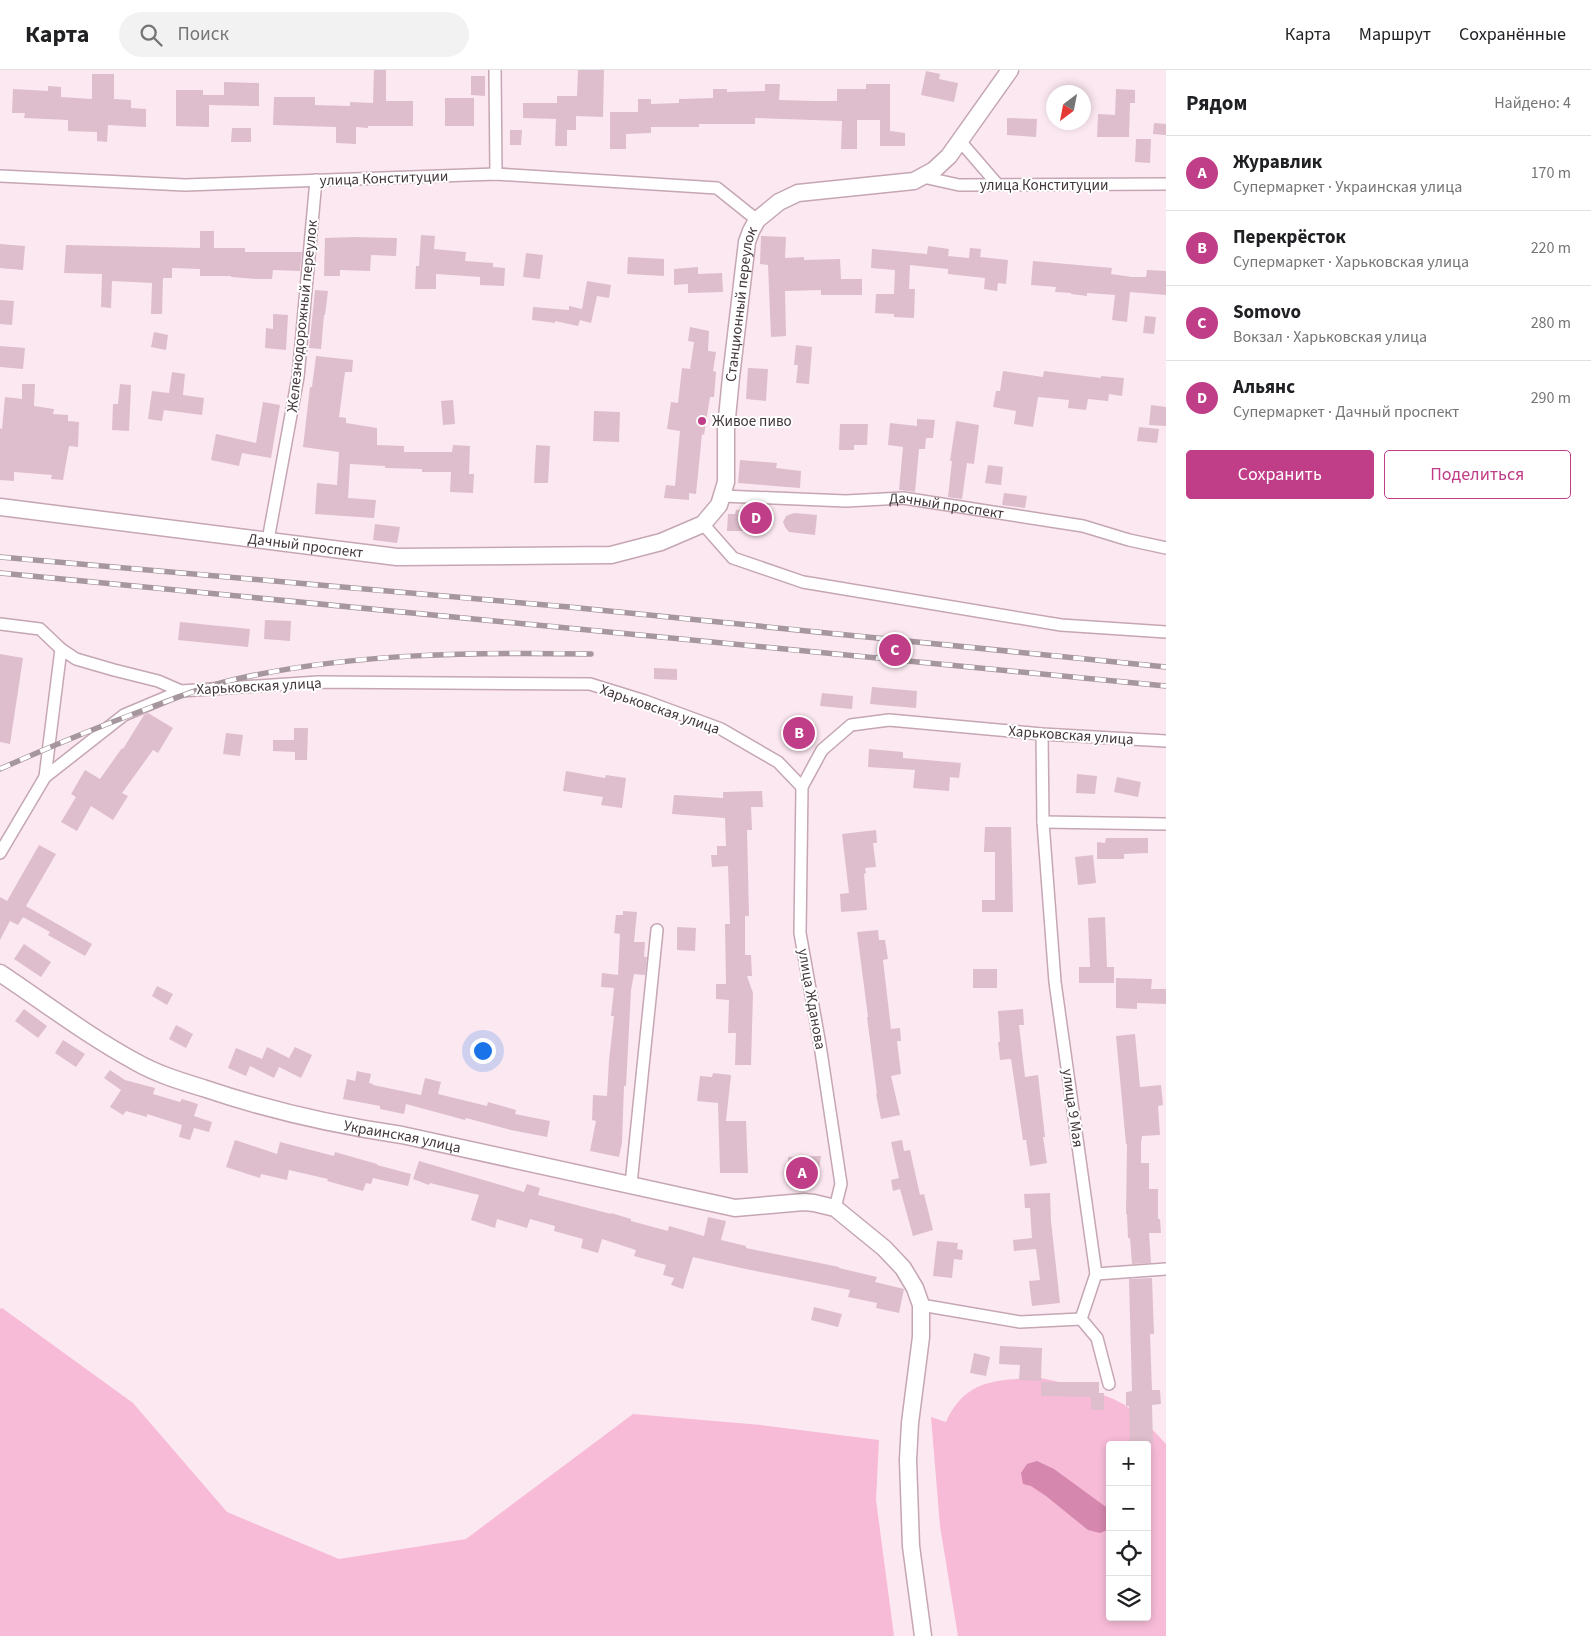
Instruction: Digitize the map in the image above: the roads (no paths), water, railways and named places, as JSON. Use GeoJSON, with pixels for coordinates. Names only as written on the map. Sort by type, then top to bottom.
{"type":"FeatureCollection","features":[{"type":"Feature","properties":{"kind":"street"},"geometry":{"type":"LineString","coordinates":[[494,70],[496,174]]}},
{"type":"Feature","properties":{"kind":"street","name":"Станционный переулок"},"geometry":{"type":"LineString","coordinates":[[611,556],[661,542],[703,524],[719,505],[726,482],[726,428],[747,242],[757,220],[779,202],[798,193],[914,181],[923,177],[949,156],[1005,77]]}},
{"type":"Feature","properties":{"kind":"street"},"geometry":{"type":"LineString","coordinates":[[960,141],[998,185]]}},
{"type":"Feature","properties":{"kind":"street","name":"улица Конституции"},"geometry":{"type":"LineString","coordinates":[[0,176],[185,185],[496,174],[717,188],[757,220]]}},
{"type":"Feature","properties":{"kind":"street","name":"улица Конституции"},"geometry":{"type":"LineString","coordinates":[[923,177],[959,185],[1166,184]]}},
{"type":"Feature","properties":{"kind":"street","name":"Железнодорожный переулок"},"geometry":{"type":"LineString","coordinates":[[268,540],[298,377],[316,180]]}},
{"type":"Feature","properties":{"kind":"street","name":"Дачный проспект"},"geometry":{"type":"LineString","coordinates":[[722,496],[846,501],[903,498],[1082,526],[1129,540],[1166,548]]}},
{"type":"Feature","properties":{"kind":"street","name":"Дачный проспект"},"geometry":{"type":"LineString","coordinates":[[0,506],[397,557],[611,556]]}},
{"type":"Feature","properties":{"kind":"street"},"geometry":{"type":"LineString","coordinates":[[703,524],[733,558],[803,582],[1061,625],[1166,632]]}},
{"type":"Feature","properties":{"kind":"street","name":"Харьковская улица"},"geometry":{"type":"LineString","coordinates":[[0,624],[40,629],[61,649],[76,659],[158,681],[181,691],[318,682],[590,684],[645,700],[721,728],[778,762],[802,787],[822,750],[851,725],[889,720],[1042,734],[1166,742]]}},
{"type":"Feature","properties":{"kind":"street"},"geometry":{"type":"LineString","coordinates":[[45,777],[61,649]]}},
{"type":"Feature","properties":{"kind":"street"},"geometry":{"type":"LineString","coordinates":[[0,853],[45,777],[124,715],[181,691]]}},
{"type":"Feature","properties":{"kind":"street","name":"улица 9 Мая"},"geometry":{"type":"LineString","coordinates":[[1042,734],[1043,822],[1055,982],[1096,1274],[1081,1319]]}},
{"type":"Feature","properties":{"kind":"street","name":"улица Жданова"},"geometry":{"type":"LineString","coordinates":[[802,787],[800,933],[842,1184],[835,1208]]}},
{"type":"Feature","properties":{"kind":"street"},"geometry":{"type":"LineString","coordinates":[[1043,822],[1166,824]]}},
{"type":"Feature","properties":{"kind":"street"},"geometry":{"type":"LineString","coordinates":[[631,1184],[657,930]]}},
{"type":"Feature","properties":{"kind":"street","name":"Украинская улица"},"geometry":{"type":"LineString","coordinates":[[0,973],[101,1042],[138,1063],[169,1077],[247,1103],[298,1116],[402,1135],[735,1208],[804,1202],[835,1208]]}},
{"type":"Feature","properties":{"kind":"street"},"geometry":{"type":"LineString","coordinates":[[835,1208],[884,1248],[903,1268],[915,1288],[921,1305],[921,1337],[910,1423],[908,1460],[910,1546],[923,1636]]}},
{"type":"Feature","properties":{"kind":"street"},"geometry":{"type":"LineString","coordinates":[[1096,1274],[1166,1269]]}},
{"type":"Feature","properties":{"kind":"street"},"geometry":{"type":"LineString","coordinates":[[921,1305],[1020,1322],[1081,1319],[1097,1338],[1109,1384]]}},
{"type":"Feature","properties":{"kind":"railway"},"geometry":{"type":"LineString","coordinates":[[0,557],[569,607],[1166,667]]}},
{"type":"Feature","properties":{"kind":"railway"},"geometry":{"type":"LineString","coordinates":[[0,573],[1166,686]]}},
{"type":"Feature","properties":{"kind":"railway"},"geometry":{"type":"LineString","coordinates":[[0,769],[71,738],[180,696],[241,678],[327,663],[371,659],[459,654],[591,654]]}},
{"type":"Feature","properties":{"kind":"place","name":"Живое пиво"},"geometry":{"type":"Point","coordinates":[702,421]}},
{"type":"Feature","properties":{"kind":"place","name":"Альянс"},"geometry":{"type":"Point","coordinates":[756,518]}},
{"type":"Feature","properties":{"kind":"place","name":"Somovo"},"geometry":{"type":"Point","coordinates":[895,650]}},
{"type":"Feature","properties":{"kind":"place","name":"Перекрёсток"},"geometry":{"type":"Point","coordinates":[799,733]}},
{"type":"Feature","properties":{"kind":"place","name":"Журавлик"},"geometry":{"type":"Point","coordinates":[802,1173]}}]}
